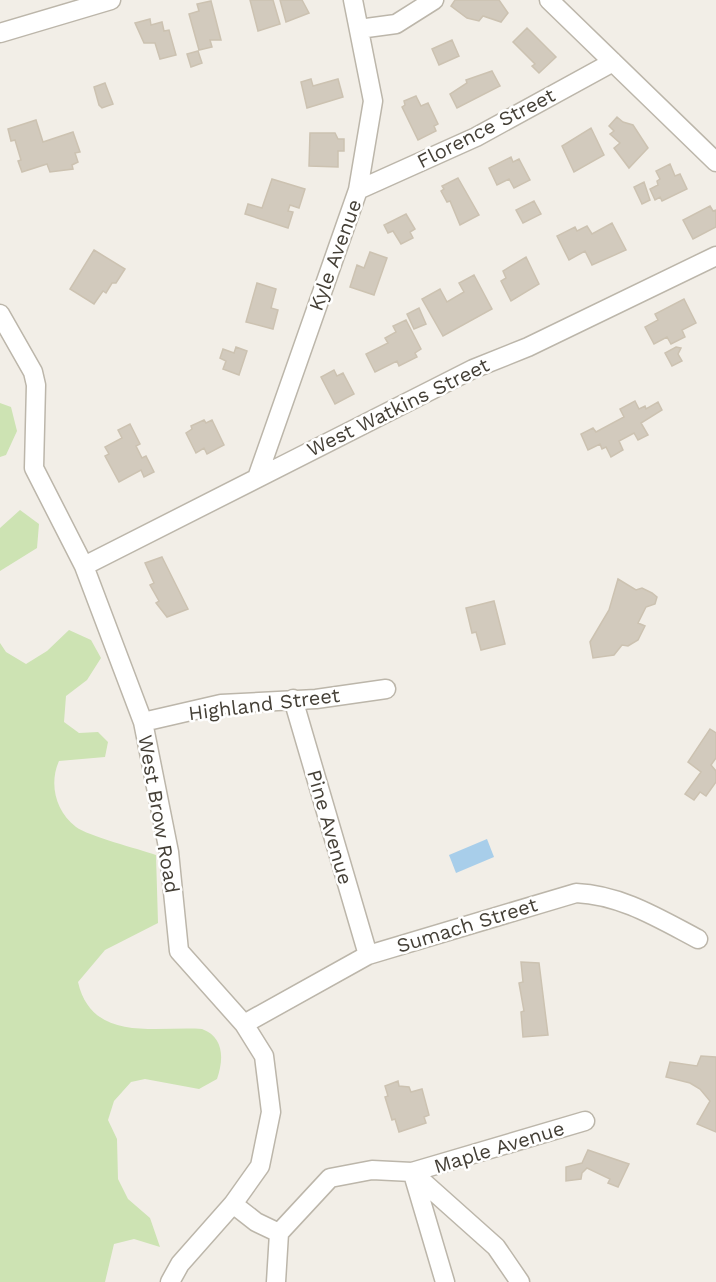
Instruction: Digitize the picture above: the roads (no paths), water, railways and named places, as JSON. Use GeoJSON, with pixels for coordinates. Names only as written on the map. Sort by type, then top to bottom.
{"type":"FeatureCollection","features":[{"type":"Feature","properties":{"kind":"street"},"geometry":{"type":"LineString","coordinates":[[0,33],[111,0]]}},
{"type":"Feature","properties":{"kind":"street","name":"Kyle Avenue"},"geometry":{"type":"LineString","coordinates":[[258,475],[358,190],[373,101],[353,0]]}},
{"type":"Feature","properties":{"kind":"street"},"geometry":{"type":"LineString","coordinates":[[359,29],[396,24],[434,0]]}},
{"type":"Feature","properties":{"kind":"street"},"geometry":{"type":"LineString","coordinates":[[549,0],[716,162]]}},
{"type":"Feature","properties":{"kind":"street","name":"Florence Street"},"geometry":{"type":"LineString","coordinates":[[358,190],[476,137],[613,62]]}},
{"type":"Feature","properties":{"kind":"street","name":"West Watkins Street"},"geometry":{"type":"LineString","coordinates":[[84,566],[258,475],[473,369],[528,347],[716,256]]}},
{"type":"Feature","properties":{"kind":"street","name":"West Brow Road"},"geometry":{"type":"LineString","coordinates":[[0,314],[33,372],[36,386],[34,468],[84,566],[142,722],[169,852],[179,951],[244,1024],[264,1056],[271,1112],[260,1166],[233,1204],[180,1264],[170,1282]]}},
{"type":"Feature","properties":{"kind":"street","name":"Highland Street"},"geometry":{"type":"LineString","coordinates":[[142,722],[221,704],[293,699],[386,688]]}},
{"type":"Feature","properties":{"kind":"street","name":"Pine Avenue"},"geometry":{"type":"LineString","coordinates":[[293,699],[368,955]]}},
{"type":"Feature","properties":{"kind":"street","name":"Sumach Street"},"geometry":{"type":"LineString","coordinates":[[244,1024],[368,955],[576,893],[600,894],[635,906],[698,939]]}},
{"type":"Feature","properties":{"kind":"street","name":"Maple Avenue"},"geometry":{"type":"LineString","coordinates":[[279,1233],[330,1178],[372,1170],[412,1172],[585,1121]]}},
{"type":"Feature","properties":{"kind":"street"},"geometry":{"type":"LineString","coordinates":[[412,1172],[445,1282]]}},
{"type":"Feature","properties":{"kind":"street"},"geometry":{"type":"LineString","coordinates":[[412,1172],[496,1247],[520,1282]]}},
{"type":"Feature","properties":{"kind":"street"},"geometry":{"type":"LineString","coordinates":[[233,1204],[256,1221],[279,1233],[276,1282]]}},
{"type":"Feature","properties":{"kind":"water"},"geometry":{"type":"Polygon","coordinates":[[[487,839],[494,857],[456,873],[449,855],[487,839]]]}}]}
